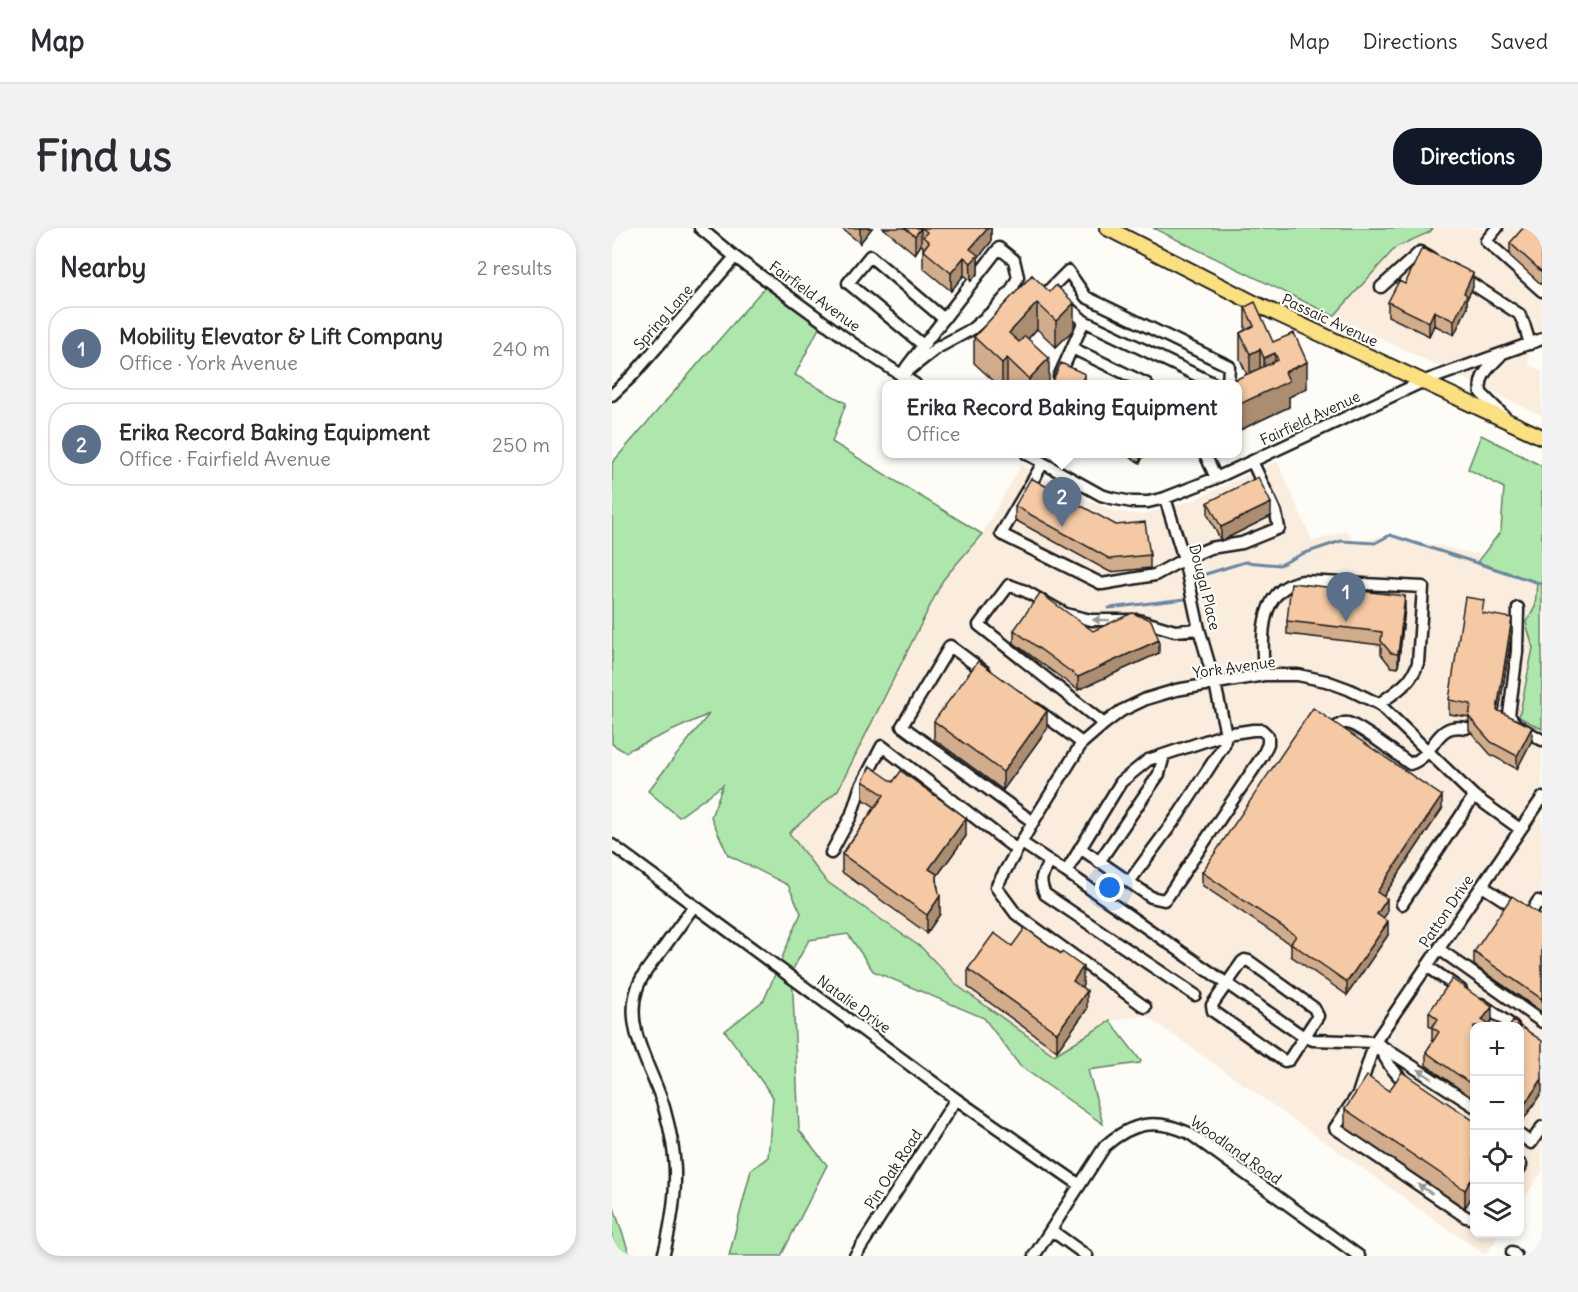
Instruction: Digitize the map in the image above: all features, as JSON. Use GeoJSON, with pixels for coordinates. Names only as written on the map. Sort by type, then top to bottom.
{"type":"FeatureCollection","features":[{"type":"Feature","properties":{"kind":"main road","name":"Passaic Avenue"},"geometry":{"type":"LineString","coordinates":[[1107,228],[1254,303],[1542,437]]}},
{"type":"Feature","properties":{"kind":"street","name":"Fairfield Avenue"},"geometry":{"type":"LineString","coordinates":[[700,228],[735,257],[855,345],[908,380]]}},
{"type":"Feature","properties":{"kind":"street"},"geometry":{"type":"LineString","coordinates":[[1497,228],[1486,241],[1542,291]]}},
{"type":"Feature","properties":{"kind":"street"},"geometry":{"type":"LineString","coordinates":[[999,248],[1014,260],[1018,277],[1011,291],[993,311],[972,329],[937,348],[901,376],[999,248]]}},
{"type":"Feature","properties":{"kind":"street"},"geometry":{"type":"LineString","coordinates":[[1380,287],[1420,252],[1519,314],[1530,344]]}},
{"type":"Feature","properties":{"kind":"street"},"geometry":{"type":"LineString","coordinates":[[923,345],[848,283],[870,256],[944,319]]}},
{"type":"Feature","properties":{"kind":"street","name":"Spring Lane"},"geometry":{"type":"LineString","coordinates":[[612,395],[633,375],[735,257]]}},
{"type":"Feature","properties":{"kind":"street"},"geometry":{"type":"LineString","coordinates":[[1207,380],[1084,321],[1049,290],[1068,271],[1086,297],[1229,366],[1228,380]]}},
{"type":"Feature","properties":{"kind":"street"},"geometry":{"type":"LineString","coordinates":[[1065,380],[1059,377],[1084,321]]}},
{"type":"Feature","properties":{"kind":"street","name":"Fairfield Avenue"},"geometry":{"type":"LineString","coordinates":[[1035,458],[1101,495],[1132,502],[1148,502],[1165,498],[1216,478],[1422,382],[1542,339]]}},
{"type":"Feature","properties":{"kind":"street"},"geometry":{"type":"LineString","coordinates":[[1072,348],[1139,380]]}},
{"type":"Feature","properties":{"kind":"street"},"geometry":{"type":"LineString","coordinates":[[1502,354],[1484,374],[1480,388],[1481,393],[1508,420]]}},
{"type":"Feature","properties":{"kind":"street"},"geometry":{"type":"LineString","coordinates":[[1207,458],[1216,478]]}},
{"type":"Feature","properties":{"kind":"street"},"geometry":{"type":"LineString","coordinates":[[1043,463],[1001,534],[1102,584],[1155,575],[1210,548],[1242,543],[1279,528],[1276,513],[1252,461]]}},
{"type":"Feature","properties":{"kind":"street","name":"Dougal Place"},"geometry":{"type":"LineString","coordinates":[[1165,498],[1184,559],[1226,734]]}},
{"type":"Feature","properties":{"kind":"street"},"geometry":{"type":"LineString","coordinates":[[1264,675],[1263,626],[1275,598],[1287,585],[1304,581],[1423,587],[1418,663],[1415,673],[1409,681],[1379,704]]}},
{"type":"Feature","properties":{"kind":"street"},"geometry":{"type":"LineString","coordinates":[[1104,724],[980,625],[1009,585],[1025,591],[1066,614],[1091,620],[1138,620],[1175,631],[1199,629]]}},
{"type":"Feature","properties":{"kind":"street"},"geometry":{"type":"LineString","coordinates":[[1518,608],[1517,652],[1509,715],[1516,725],[1542,740]]}},
{"type":"Feature","properties":{"kind":"street"},"geometry":{"type":"LineString","coordinates":[[997,680],[950,646],[902,726],[1033,822]]}},
{"type":"Feature","properties":{"kind":"street","name":"York Avenue"},"geometry":{"type":"LineString","coordinates":[[1145,1007],[1016,914],[996,887],[1082,742],[1121,711],[1146,699],[1176,690],[1264,675],[1298,675],[1326,681],[1379,704],[1474,796],[1520,829]]}},
{"type":"Feature","properties":{"kind":"street"},"geometry":{"type":"LineString","coordinates":[[1025,701],[1082,742]]}},
{"type":"Feature","properties":{"kind":"street"},"geometry":{"type":"LineString","coordinates":[[1335,728],[1347,723],[1410,764],[1417,762],[1428,752],[1436,738],[1445,731],[1453,726],[1466,728]]}},
{"type":"Feature","properties":{"kind":"street"},"geometry":{"type":"LineString","coordinates":[[1066,872],[1080,848],[1121,782],[1148,760],[1226,734],[1262,730],[1268,736],[1268,744],[1263,755],[1164,900],[1151,897],[1080,848]]}},
{"type":"Feature","properties":{"kind":"street"},"geometry":{"type":"LineString","coordinates":[[1129,882],[1179,814],[1224,746],[1226,734]]}},
{"type":"Feature","properties":{"kind":"street"},"geometry":{"type":"LineString","coordinates":[[831,853],[851,816],[860,788],[882,746],[1019,846],[1066,872],[1306,1036],[1313,1040],[1376,1041],[1470,1103]]}},
{"type":"Feature","properties":{"kind":"street"},"geometry":{"type":"LineString","coordinates":[[1099,862],[1158,774],[1164,755]]}},
{"type":"Feature","properties":{"kind":"street"},"geometry":{"type":"LineString","coordinates":[[1402,904],[1474,796]]}},
{"type":"Feature","properties":{"kind":"street","name":"Patton Drive"},"geometry":{"type":"LineString","coordinates":[[1470,1218],[1335,1128],[1358,1094],[1376,1041],[1542,798]]}},
{"type":"Feature","properties":{"kind":"street","name":"Natalie Drive"},"geometry":{"type":"LineString","coordinates":[[612,845],[956,1099],[1080,1185]]}},
{"type":"Feature","properties":{"kind":"street"},"geometry":{"type":"LineString","coordinates":[[1050,862],[1041,879],[1045,894],[1195,996]]}},
{"type":"Feature","properties":{"kind":"street"},"geometry":{"type":"LineString","coordinates":[[1482,886],[1528,916],[1538,901],[1542,903]]}},
{"type":"Feature","properties":{"kind":"street"},"geometry":{"type":"LineString","coordinates":[[663,1256],[674,1202],[675,1159],[665,1111],[634,1021],[634,1003],[637,987],[647,970],[694,906]]}},
{"type":"Feature","properties":{"kind":"street"},"geometry":{"type":"LineString","coordinates":[[1438,949],[1542,1022]]}},
{"type":"Feature","properties":{"kind":"street"},"geometry":{"type":"LineString","coordinates":[[1249,961],[1314,1008],[1318,1016],[1306,1036],[1289,1060],[1285,1061],[1213,1011],[1212,1005],[1242,962],[1249,961]]}},
{"type":"Feature","properties":{"kind":"street"},"geometry":{"type":"LineString","coordinates":[[1427,966],[1507,1022]]}},
{"type":"Feature","properties":{"kind":"street"},"geometry":{"type":"LineString","coordinates":[[1376,1041],[1390,1066],[1406,1086],[1416,1093]]}},
{"type":"Feature","properties":{"kind":"street","name":"Pin Oak Road"},"geometry":{"type":"LineString","coordinates":[[855,1256],[956,1099]]}},
{"type":"Feature","properties":{"kind":"street","name":"Woodland Road"},"geometry":{"type":"LineString","coordinates":[[1034,1256],[1101,1151],[1116,1136],[1128,1129],[1155,1124],[1169,1125],[1195,1137],[1359,1256]]}},
{"type":"Feature","properties":{"kind":"street"},"geometry":{"type":"LineString","coordinates":[[1524,1138],[1531,1143],[1542,1127]]}},
{"type":"Feature","properties":{"kind":"street"},"geometry":{"type":"LineString","coordinates":[[1051,1230],[1087,1256]]}},
{"type":"Feature","properties":{"kind":"shaded area"},"geometry":{"type":"Polygon","coordinates":[[[1413,228],[1542,228],[1542,332],[1530,337],[1529,365],[1542,371],[1542,416],[1334,316],[1413,228]]]}},
{"type":"Feature","properties":{"kind":"shaded area"},"geometry":{"type":"Polygon","coordinates":[[[1277,461],[1313,542],[1346,530],[1355,542],[1387,535],[1538,567],[1539,651],[1519,717],[1542,729],[1542,1172],[1524,1199],[1524,1022],[1470,1022],[1470,1238],[1497,1238],[1485,1255],[1145,1015],[1110,1021],[1054,1055],[958,986],[922,948],[826,881],[789,833],[838,790],[943,580],[982,534],[1021,465],[1110,510],[1141,515],[1193,500],[1277,461]]]}},
{"type":"Feature","properties":{"kind":"green space"},"geometry":{"type":"Polygon","coordinates":[[[1153,228],[1433,228],[1430,232],[1396,247],[1334,316],[1153,228]]]}},
{"type":"Feature","properties":{"kind":"green space"},"geometry":{"type":"Polygon","coordinates":[[[770,281],[822,322],[795,375],[846,403],[832,442],[982,534],[943,580],[838,790],[789,833],[826,881],[922,948],[958,986],[1054,1055],[1110,1021],[1141,1061],[1140,1063],[1088,1070],[1103,1124],[1020,1066],[984,1018],[873,971],[848,934],[809,940],[792,971],[799,1130],[827,1165],[781,1256],[729,1256],[751,1170],[768,1157],[773,1097],[725,1031],[764,1000],[801,913],[788,885],[728,855],[711,817],[723,785],[679,817],[648,791],[709,714],[625,752],[612,744],[612,463],[770,281]]]}},
{"type":"Feature","properties":{"kind":"green space"},"geometry":{"type":"Polygon","coordinates":[[[1481,435],[1542,466],[1542,729],[1519,717],[1533,648],[1526,622],[1535,607],[1537,582],[1477,562],[1501,531],[1504,488],[1468,469],[1481,435]]]}},
{"type":"Feature","properties":{"kind":"green space"},"geometry":{"type":"Polygon","coordinates":[[[612,1202],[630,1256],[612,1256],[612,1202]]]}},
{"type":"Feature","properties":{"kind":"building"},"geometry":{"type":"Polygon","coordinates":[[[905,228],[921,228],[915,236],[905,228]]]}},
{"type":"Feature","properties":{"kind":"building"},"geometry":{"type":"Polygon","coordinates":[[[922,228],[988,228],[970,249],[978,255],[971,263],[964,257],[951,273],[923,250],[929,242],[923,237],[927,232],[922,228]]]}},
{"type":"Feature","properties":{"kind":"building"},"geometry":{"type":"Polygon","coordinates":[[[1523,228],[1542,228],[1542,272],[1510,243],[1523,228]]]}},
{"type":"Feature","properties":{"kind":"building"},"geometry":{"type":"Polygon","coordinates":[[[1422,248],[1473,273],[1464,293],[1467,295],[1454,321],[1434,311],[1429,322],[1388,302],[1399,281],[1405,284],[1422,248]]]}},
{"type":"Feature","properties":{"kind":"building"},"geometry":{"type":"Polygon","coordinates":[[[1032,275],[1050,292],[1056,285],[1074,303],[1056,321],[1037,303],[1009,333],[1019,342],[1025,336],[1049,358],[1029,379],[1007,358],[1002,363],[974,337],[1032,275]]]}},
{"type":"Feature","properties":{"kind":"building"},"geometry":{"type":"Polygon","coordinates":[[[1255,302],[1273,342],[1294,333],[1307,362],[1285,372],[1289,381],[1242,403],[1242,380],[1234,380],[1278,360],[1275,353],[1264,358],[1260,349],[1250,354],[1240,333],[1254,326],[1245,307],[1255,302]]]}},
{"type":"Feature","properties":{"kind":"building"},"geometry":{"type":"Polygon","coordinates":[[[1061,363],[1085,374],[1082,380],[1053,380],[1061,363]]]}},
{"type":"Feature","properties":{"kind":"building"},"geometry":{"type":"Polygon","coordinates":[[[1258,477],[1271,503],[1221,527],[1208,502],[1258,477]]]}},
{"type":"Feature","properties":{"kind":"building"},"geometry":{"type":"Polygon","coordinates":[[[1031,478],[1116,525],[1145,522],[1150,555],[1110,559],[1015,506],[1031,478]]]}},
{"type":"Feature","properties":{"kind":"building"},"geometry":{"type":"Polygon","coordinates":[[[1291,583],[1405,596],[1398,654],[1391,653],[1381,641],[1382,632],[1287,621],[1291,583]]]}},
{"type":"Feature","properties":{"kind":"building"},"geometry":{"type":"Polygon","coordinates":[[[1040,593],[1093,631],[1132,613],[1151,620],[1159,640],[1078,677],[1014,630],[1040,593]]]}},
{"type":"Feature","properties":{"kind":"building"},"geometry":{"type":"Polygon","coordinates":[[[1465,597],[1484,600],[1482,613],[1512,618],[1497,710],[1532,727],[1517,756],[1491,742],[1469,717],[1471,704],[1449,700],[1465,597]]]}},
{"type":"Feature","properties":{"kind":"building"},"geometry":{"type":"Polygon","coordinates":[[[978,661],[1047,711],[1003,772],[934,721],[978,661]]]}},
{"type":"Feature","properties":{"kind":"building"},"geometry":{"type":"Polygon","coordinates":[[[1313,708],[1442,796],[1377,892],[1387,899],[1377,914],[1388,922],[1347,982],[1291,943],[1296,936],[1202,872],[1313,708]]]}},
{"type":"Feature","properties":{"kind":"building"},"geometry":{"type":"Polygon","coordinates":[[[870,766],[893,782],[901,771],[966,818],[929,869],[937,874],[940,896],[927,915],[842,854],[884,795],[863,781],[870,766]]]}},
{"type":"Feature","properties":{"kind":"building"},"geometry":{"type":"Polygon","coordinates":[[[1512,896],[1542,916],[1542,999],[1474,952],[1512,896]]]}},
{"type":"Feature","properties":{"kind":"building"},"geometry":{"type":"Polygon","coordinates":[[[1025,928],[1083,967],[1073,981],[1087,991],[1057,1033],[968,969],[994,933],[1012,946],[1025,928]]]}},
{"type":"Feature","properties":{"kind":"building"},"geometry":{"type":"Polygon","coordinates":[[[1452,979],[1492,1007],[1482,1020],[1485,1022],[1470,1022],[1470,1083],[1426,1052],[1439,1032],[1432,1027],[1438,1019],[1429,1012],[1452,979]]]}},
{"type":"Feature","properties":{"kind":"building"},"geometry":{"type":"Polygon","coordinates":[[[1524,1029],[1542,1041],[1542,1079],[1524,1105],[1524,1029]]]}},
{"type":"Feature","properties":{"kind":"building"},"geometry":{"type":"Polygon","coordinates":[[[1402,1072],[1470,1118],[1470,1182],[1465,1190],[1345,1109],[1367,1076],[1389,1091],[1402,1072]]]}},
{"type":"Feature","properties":{"kind":"waterway"},"geometry":{"type":"LineString","coordinates":[[1206,574],[1245,562],[1280,565],[1302,554],[1341,541],[1375,543],[1390,535],[1542,584]]}},
{"type":"Feature","properties":{"kind":"waterway"},"geometry":{"type":"LineString","coordinates":[[1109,608],[1185,599]]}},
{"type":"Feature","properties":{"kind":"place","name":"Erika Record Baking Equipment"},"geometry":{"type":"Point","coordinates":[1062,527]}},
{"type":"Feature","properties":{"kind":"place","name":"Mobility Elevator & Lift Company"},"geometry":{"type":"Point","coordinates":[1346,622]}}]}
